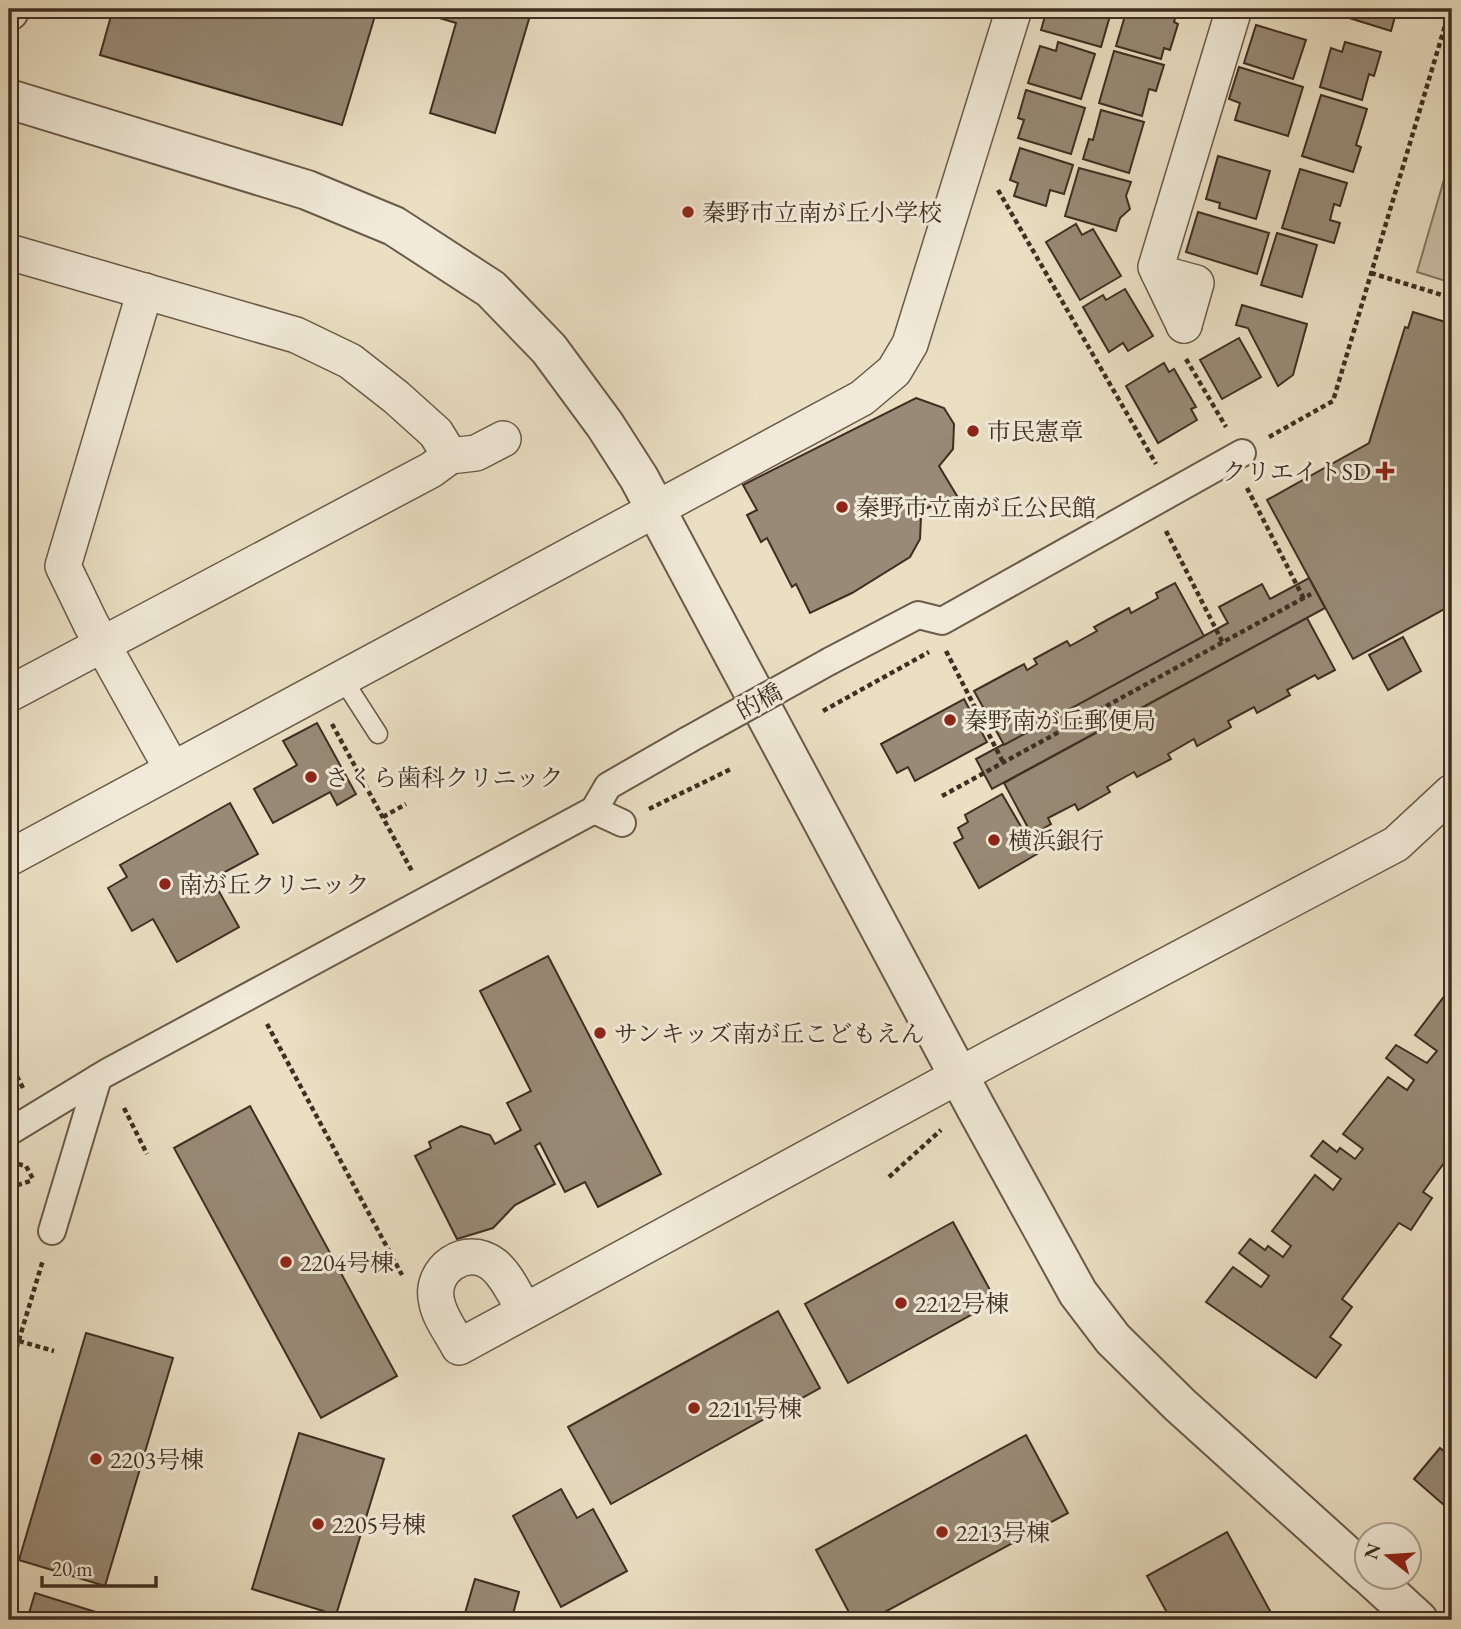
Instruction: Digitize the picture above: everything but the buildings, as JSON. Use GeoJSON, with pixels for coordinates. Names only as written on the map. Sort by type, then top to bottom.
{"type":"FeatureCollection","features":[{"type":"Feature","properties":{"kind":"street"},"geometry":{"type":"LineString","coordinates":[[9,857],[862,398],[894,372],[910,344],[1014,9]]}},
{"type":"Feature","properties":{"kind":"street"},"geometry":{"type":"LineString","coordinates":[[1184,325],[1156,267],[1234,9]]}},
{"type":"Feature","properties":{"kind":"street"},"geometry":{"type":"LineString","coordinates":[[9,99],[307,190],[394,226],[491,289],[550,349],[605,425],[656,510],[1079,1293],[1113,1339],[1180,1405],[1352,1561]]}},
{"type":"Feature","properties":{"kind":"street"},"geometry":{"type":"LineString","coordinates":[[9,252],[296,335],[350,361],[436,433],[450,456]]}},
{"type":"Feature","properties":{"kind":"street"},"geometry":{"type":"LineString","coordinates":[[145,291],[63,566],[103,646],[172,769]]}},
{"type":"Feature","properties":{"kind":"street"},"geometry":{"type":"LineString","coordinates":[[9,694],[431,470],[450,456],[476,453],[503,439]]}},
{"type":"Feature","properties":{"kind":"street","name":"的橋"},"geometry":{"type":"LineString","coordinates":[[594,810],[608,786],[830,661],[918,615],[942,621],[1237,456]]}},
{"type":"Feature","properties":{"kind":"street"},"geometry":{"type":"LineString","coordinates":[[524,1310],[1396,844],[1452,792]]}},
{"type":"Feature","properties":{"kind":"street"},"geometry":{"type":"LineString","coordinates":[[9,1132],[102,1076],[594,810],[622,822]]}},
{"type":"Feature","properties":{"kind":"street"},"geometry":{"type":"LineString","coordinates":[[52,1231],[102,1076]]}},
{"type":"Feature","properties":{"kind":"street"},"geometry":{"type":"LineString","coordinates":[[1385,1590],[1418,1620]]}},
{"type":"Feature","properties":{"kind":"lane"},"geometry":{"type":"LineString","coordinates":[[342,678],[378,734]]}},
{"type":"Feature","properties":{"kind":"path"},"geometry":{"type":"LineString","coordinates":[[1237,456],[1333,401],[1450,9]]}},
{"type":"Feature","properties":{"kind":"path"},"geometry":{"type":"LineString","coordinates":[[993,182],[1162,498],[1223,643]]}},
{"type":"Feature","properties":{"kind":"path"},"geometry":{"type":"LineString","coordinates":[[1371,273],[1452,298]]}},
{"type":"Feature","properties":{"kind":"path"},"geometry":{"type":"LineString","coordinates":[[1184,325],[1181,352],[1237,456],[1304,599]]}},
{"type":"Feature","properties":{"kind":"path"},"geometry":{"type":"LineString","coordinates":[[942,796],[1311,594]]}},
{"type":"Feature","properties":{"kind":"path"},"geometry":{"type":"LineString","coordinates":[[823,711],[930,652]]}},
{"type":"Feature","properties":{"kind":"path"},"geometry":{"type":"LineString","coordinates":[[950,659],[1003,762]]}},
{"type":"Feature","properties":{"kind":"path"},"geometry":{"type":"LineString","coordinates":[[326,711],[428,900]]}},
{"type":"Feature","properties":{"kind":"path"},"geometry":{"type":"LineString","coordinates":[[622,822],[733,768]]}},
{"type":"Feature","properties":{"kind":"path"},"geometry":{"type":"LineString","coordinates":[[383,817],[406,804]]}},
{"type":"Feature","properties":{"kind":"path"},"geometry":{"type":"LineString","coordinates":[[251,995],[403,1276]]}},
{"type":"Feature","properties":{"kind":"path"},"geometry":{"type":"LineString","coordinates":[[102,1076],[147,1154]]}},
{"type":"Feature","properties":{"kind":"path"},"geometry":{"type":"LineString","coordinates":[[890,1177],[949,1122]]}},
{"type":"Feature","properties":{"kind":"path"},"geometry":{"type":"LineString","coordinates":[[9,1188],[33,1180]]}},
{"type":"Feature","properties":{"kind":"path"},"geometry":{"type":"LineString","coordinates":[[9,1373],[52,1231]]}},
{"type":"Feature","properties":{"kind":"path"},"geometry":{"type":"LineString","coordinates":[[19,1341],[54,1351]]}},
{"type":"Feature","properties":{"kind":"shaded area"},"geometry":{"type":"Polygon","coordinates":[[[1452,152],[1452,283],[1417,272],[1452,152]]]}},
{"type":"Feature","properties":{"kind":"place","name":"秦野市立南が丘小学校"},"geometry":{"type":"Point","coordinates":[688,212]}},
{"type":"Feature","properties":{"kind":"place","name":"市民憲章"},"geometry":{"type":"Point","coordinates":[973,431]}},
{"type":"Feature","properties":{"kind":"place","name":"クリエイトSD"},"geometry":{"type":"Point","coordinates":[1385,471]}},
{"type":"Feature","properties":{"kind":"place","name":"秦野市立南が丘公民館"},"geometry":{"type":"Point","coordinates":[842,507]}},
{"type":"Feature","properties":{"kind":"place","name":"秦野南が丘郵便局"},"geometry":{"type":"Point","coordinates":[950,720]}},
{"type":"Feature","properties":{"kind":"place","name":"さくら歯科クリニック"},"geometry":{"type":"Point","coordinates":[311,777]}},
{"type":"Feature","properties":{"kind":"place","name":"横浜銀行"},"geometry":{"type":"Point","coordinates":[994,840]}},
{"type":"Feature","properties":{"kind":"place","name":"南が丘クリニック"},"geometry":{"type":"Point","coordinates":[165,884]}},
{"type":"Feature","properties":{"kind":"place","name":"サンキッズ南が丘こどもえん"},"geometry":{"type":"Point","coordinates":[600,1033]}},
{"type":"Feature","properties":{"kind":"place","name":"2204号棟"},"geometry":{"type":"Point","coordinates":[286,1262]}},
{"type":"Feature","properties":{"kind":"place","name":"2212号棟"},"geometry":{"type":"Point","coordinates":[901,1303]}},
{"type":"Feature","properties":{"kind":"place","name":"2211号棟"},"geometry":{"type":"Point","coordinates":[694,1408]}},
{"type":"Feature","properties":{"kind":"place","name":"2203号棟"},"geometry":{"type":"Point","coordinates":[96,1459]}},
{"type":"Feature","properties":{"kind":"place","name":"2205号棟"},"geometry":{"type":"Point","coordinates":[318,1524]}},
{"type":"Feature","properties":{"kind":"place","name":"2213号棟"},"geometry":{"type":"Point","coordinates":[942,1532]}}]}
